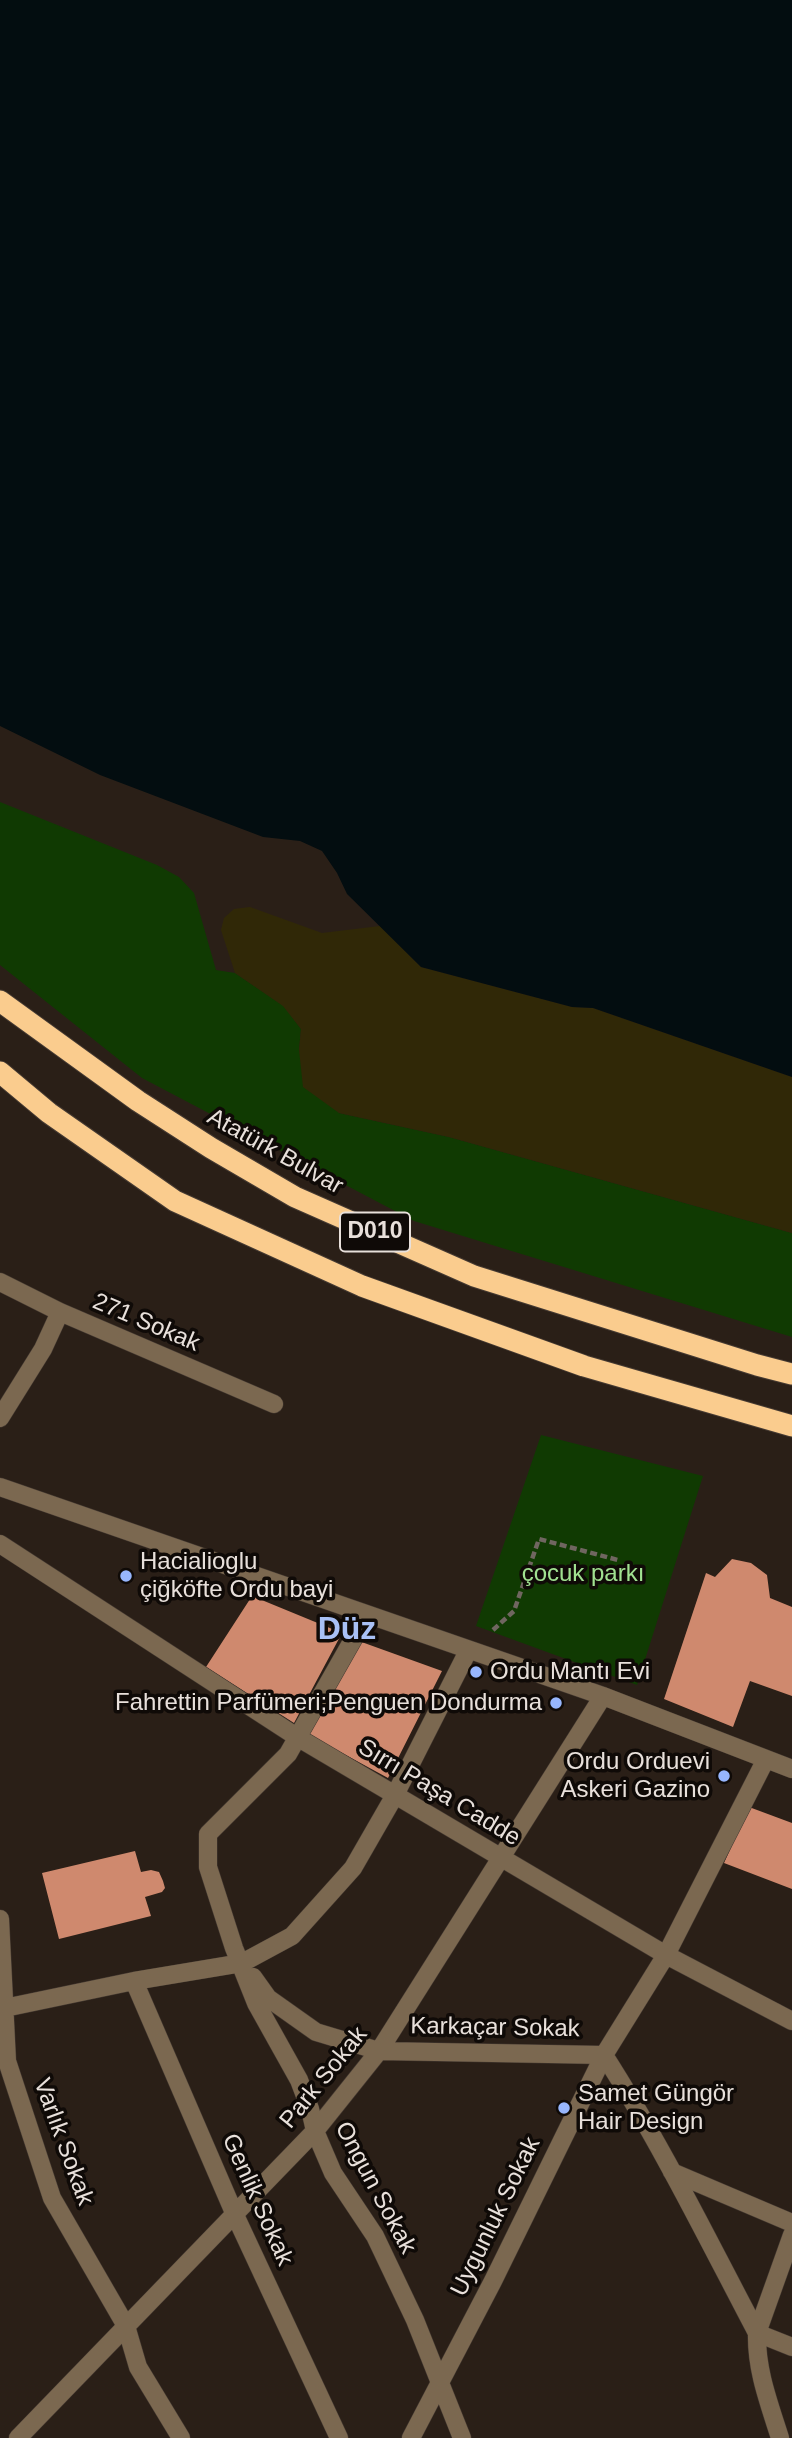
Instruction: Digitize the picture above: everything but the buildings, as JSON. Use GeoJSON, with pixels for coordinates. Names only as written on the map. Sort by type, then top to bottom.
{"type":"FeatureCollection","features":[{"type":"Feature","properties":{"kind":"highway","name":"Atatürk Bulvar"},"geometry":{"type":"LineString","coordinates":[[0,1001],[138,1101],[295,1197],[474,1276],[792,1374]]}},
{"type":"Feature","properties":{"kind":"highway"},"geometry":{"type":"LineString","coordinates":[[0,1072],[49,1113],[175,1201],[362,1286],[584,1366],[792,1426]]}},
{"type":"Feature","properties":{"kind":"street","name":"271 Sokak"},"geometry":{"type":"LineString","coordinates":[[0,1282],[60,1312],[274,1404]]}},
{"type":"Feature","properties":{"kind":"street"},"geometry":{"type":"LineString","coordinates":[[0,1418],[43,1349],[60,1312]]}},
{"type":"Feature","properties":{"kind":"street"},"geometry":{"type":"LineString","coordinates":[[0,1487],[603,1696],[792,1769]]}},
{"type":"Feature","properties":{"kind":"street","name":"Sırrı Paşa Cadde"},"geometry":{"type":"LineString","coordinates":[[2,1549],[394,1796],[666,1955],[792,2021]]}},
{"type":"Feature","properties":{"kind":"street"},"geometry":{"type":"LineString","coordinates":[[242,1963],[234,1948],[208,1867],[208,1834],[288,1754],[367,1615]]}},
{"type":"Feature","properties":{"kind":"street"},"geometry":{"type":"LineString","coordinates":[[3,2008],[134,1981],[242,1963],[292,1936],[353,1868],[394,1796],[468,1651]]}},
{"type":"Feature","properties":{"kind":"street","name":"Park Sokak"},"geometry":{"type":"LineString","coordinates":[[18,2438],[314,2132],[379,2051],[603,1696]]}},
{"type":"Feature","properties":{"kind":"street","name":"Uygunluk Sokak"},"geometry":{"type":"LineString","coordinates":[[411,2438],[604,2054],[666,1955],[766,1759]]}},
{"type":"Feature","properties":{"kind":"street","name":"Varlık Sokak"},"geometry":{"type":"LineString","coordinates":[[0,1919],[7,2061],[52,2198],[126,2326],[138,2367],[181,2438]]}},
{"type":"Feature","properties":{"kind":"street","name":"Karkaçar Sokak"},"geometry":{"type":"LineString","coordinates":[[242,1963],[268,1998],[316,2032],[379,2051],[604,2054],[672,2172],[757,2333],[757,2354],[763,2384],[780,2438]]}},
{"type":"Feature","properties":{"kind":"street","name":"Ongun Sokak"},"geometry":{"type":"LineString","coordinates":[[242,1963],[256,2003],[299,2080],[310,2109],[314,2132],[333,2173],[375,2236],[415,2320],[463,2438]]}},
{"type":"Feature","properties":{"kind":"street","name":"Genlik Sokak"},"geometry":{"type":"LineString","coordinates":[[134,1981],[235,2215],[339,2438]]}},
{"type":"Feature","properties":{"kind":"street"},"geometry":{"type":"LineString","coordinates":[[672,2172],[792,2223]]}},
{"type":"Feature","properties":{"kind":"street"},"geometry":{"type":"LineString","coordinates":[[792,2235],[757,2333],[792,2347]]}},
{"type":"Feature","properties":{"kind":"path"},"geometry":{"type":"LineString","coordinates":[[468,1651],[514,1611],[539,1539],[618,1560]]}},
{"type":"Feature","properties":{"kind":"green space"},"geometry":{"type":"Polygon","coordinates":[[[0,802],[157,865],[179,877],[194,893],[216,970],[235,973],[284,1006],[301,1029],[299,1050],[339,1113],[449,1137],[792,1233],[792,1337],[414,1221],[142,1078],[0,965],[0,802]]]}},
{"type":"Feature","properties":{"kind":"green space","name":"çocuk parkı"},"geometry":{"type":"Polygon","coordinates":[[[541,1435],[703,1476],[637,1685],[476,1626],[541,1435]]]}},
{"type":"Feature","properties":{"kind":"sand"},"geometry":{"type":"Polygon","coordinates":[[[250,907],[322,933],[380,926],[421,967],[572,1007],[593,1008],[792,1077],[792,1233],[449,1137],[339,1113],[303,1087],[299,1050],[301,1029],[283,1006],[235,973],[221,930],[224,918],[234,909],[250,907]]]}},
{"type":"Feature","properties":{"kind":"shaded area"},"geometry":{"type":"Polygon","coordinates":[[[0,0],[792,0],[792,1077],[593,1008],[572,1007],[421,967],[347,894],[322,851],[300,841],[263,837],[100,775],[0,726],[0,0]]]}},
{"type":"Feature","properties":{"kind":"place","name":"Hacialioglu çiğköfte Ordu bayi"},"geometry":{"type":"Point","coordinates":[126,1576]}},
{"type":"Feature","properties":{"kind":"place","name":"Ordu Mantı Evi"},"geometry":{"type":"Point","coordinates":[476,1672]}},
{"type":"Feature","properties":{"kind":"place","name":"Fahrettin Parfümeri;Penguen Dondurma"},"geometry":{"type":"Point","coordinates":[556,1703]}},
{"type":"Feature","properties":{"kind":"place","name":"Ordu Orduevi Askeri Gazino"},"geometry":{"type":"Point","coordinates":[724,1776]}},
{"type":"Feature","properties":{"kind":"place","name":"Samet Güngör Hair Design"},"geometry":{"type":"Point","coordinates":[564,2108]}},
{"type":"Feature","properties":{"kind":"district","name":"Düz"},"geometry":{"type":"Point","coordinates":[347,1630]}}]}
